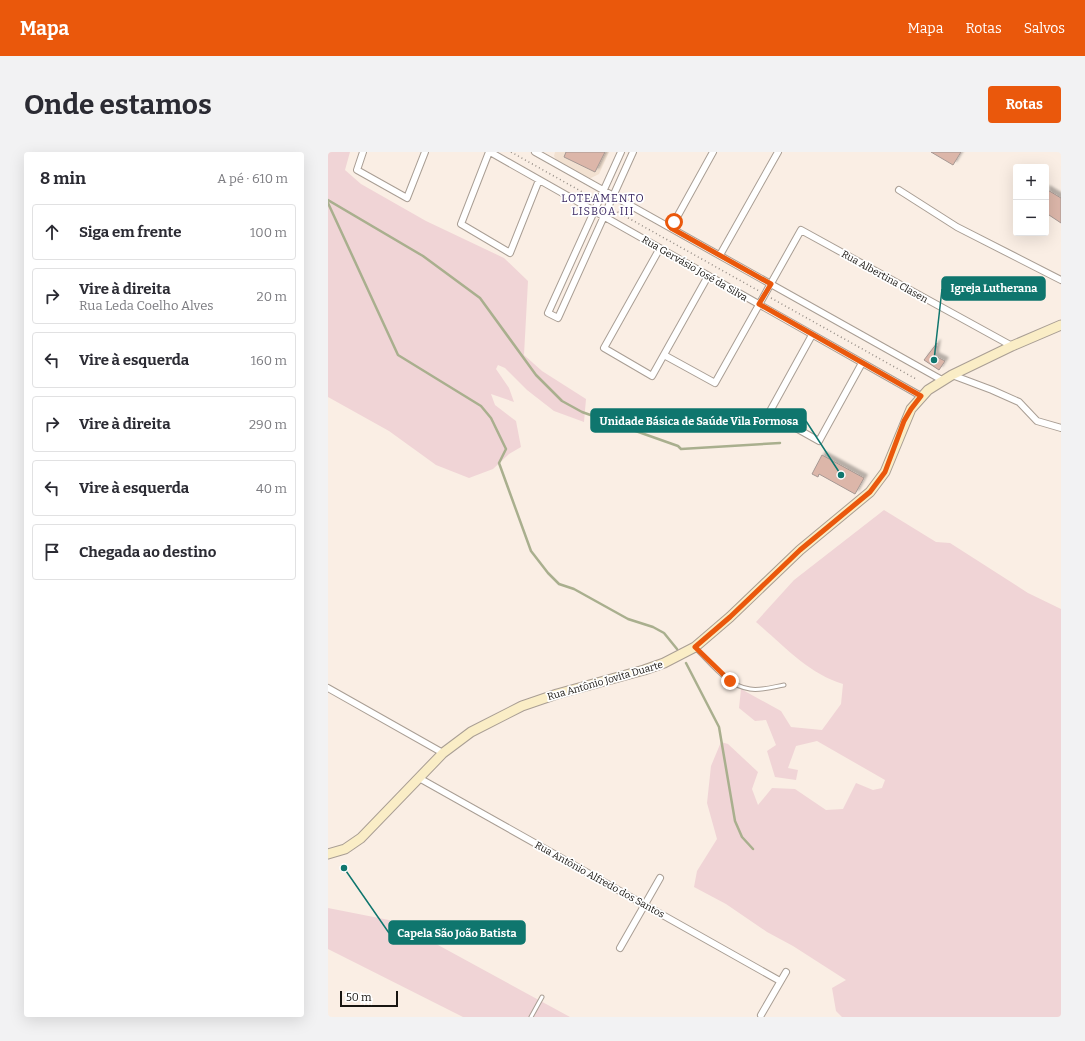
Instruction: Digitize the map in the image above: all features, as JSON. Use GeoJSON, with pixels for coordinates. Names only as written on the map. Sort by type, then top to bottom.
{"type":"FeatureCollection","features":[{"type":"Feature","properties":{"kind":"main road","name":"Rua Antônio Jovita Duarte"},"geometry":{"type":"LineString","coordinates":[[328,854],[346,849],[361,838],[380,821],[443,753],[471,732],[522,706],[557,694],[644,670],[664,663],[695,647],[730,617],[800,550],[870,492],[885,472],[904,421],[921,396],[942,380],[1012,346],[1061,325]]}},
{"type":"Feature","properties":{"kind":"street"},"geometry":{"type":"LineString","coordinates":[[363,152],[356,170],[407,198],[425,152]]}},
{"type":"Feature","properties":{"kind":"street"},"geometry":{"type":"LineString","coordinates":[[489,152],[461,224],[510,253],[539,180]]}},
{"type":"Feature","properties":{"kind":"street","name":"Rua Gervásio José da Silva"},"geometry":{"type":"LineString","coordinates":[[489,152],[921,396]]}},
{"type":"Feature","properties":{"kind":"street"},"geometry":{"type":"LineString","coordinates":[[535,152],[942,380]]}},
{"type":"Feature","properties":{"kind":"street"},"geometry":{"type":"LineString","coordinates":[[547,159],[549,152]]}},
{"type":"Feature","properties":{"kind":"street"},"geometry":{"type":"LineString","coordinates":[[621,152],[548,313],[558,318],[633,152]]}},
{"type":"Feature","properties":{"kind":"street"},"geometry":{"type":"LineString","coordinates":[[671,228],[713,152]]}},
{"type":"Feature","properties":{"kind":"street"},"geometry":{"type":"LineString","coordinates":[[720,255],[778,152]]}},
{"type":"Feature","properties":{"kind":"street"},"geometry":{"type":"LineString","coordinates":[[899,190],[957,227],[1061,280]]}},
{"type":"Feature","properties":{"kind":"street","name":"Rua Albertina Clasen"},"geometry":{"type":"LineString","coordinates":[[771,284],[801,230],[1012,346]]}},
{"type":"Feature","properties":{"kind":"street"},"geometry":{"type":"LineString","coordinates":[[660,248],[604,348],[652,376],[708,276]]}},
{"type":"Feature","properties":{"kind":"street"},"geometry":{"type":"LineString","coordinates":[[664,355],[715,383],[771,284]]}},
{"type":"Feature","properties":{"kind":"street"},"geometry":{"type":"LineString","coordinates":[[812,334],[769,413],[819,441],[862,363]]}},
{"type":"Feature","properties":{"kind":"street"},"geometry":{"type":"LineString","coordinates":[[952,375],[1019,402],[1037,421],[1061,428]]}},
{"type":"Feature","properties":{"kind":"street"},"geometry":{"type":"LineString","coordinates":[[328,688],[443,753]]}},
{"type":"Feature","properties":{"kind":"street","name":"Rua Antônio Alfredo dos Santos"},"geometry":{"type":"LineString","coordinates":[[419,778],[780,981]]}},
{"type":"Feature","properties":{"kind":"street"},"geometry":{"type":"LineString","coordinates":[[620,948],[660,878]]}},
{"type":"Feature","properties":{"kind":"street"},"geometry":{"type":"LineString","coordinates":[[761,1015],[786,972]]}},
{"type":"Feature","properties":{"kind":"lane"},"geometry":{"type":"LineString","coordinates":[[695,647],[730,681],[739,686],[750,690],[784,685]]}},
{"type":"Feature","properties":{"kind":"lane"},"geometry":{"type":"LineString","coordinates":[[531,1017],[542,997]]}},
{"type":"Feature","properties":{"kind":"path"},"geometry":{"type":"LineString","coordinates":[[511,152],[599,201]]}},
{"type":"Feature","properties":{"kind":"path"},"geometry":{"type":"LineString","coordinates":[[608,207],[916,379]]}},
{"type":"Feature","properties":{"kind":"shaded area"},"geometry":{"type":"Polygon","coordinates":[[[328,152],[350,152],[345,170],[361,184],[426,221],[504,258],[528,281],[524,355],[542,371],[586,399],[584,422],[554,411],[527,390],[505,368],[498,365],[496,369],[509,388],[514,402],[491,394],[495,405],[516,421],[521,447],[509,454],[493,469],[469,478],[436,465],[389,431],[328,397],[328,152]]]}},
{"type":"Feature","properties":{"kind":"shaded area"},"geometry":{"type":"Polygon","coordinates":[[[555,152],[609,152],[599,174],[589,179],[556,160],[554,156],[555,152]]]}},
{"type":"Feature","properties":{"kind":"shaded area"},"geometry":{"type":"Polygon","coordinates":[[[884,510],[936,542],[950,543],[1028,593],[1061,609],[1061,1017],[842,1017],[836,1011],[832,988],[846,980],[793,946],[767,932],[726,904],[694,887],[697,871],[717,839],[707,803],[711,766],[721,742],[728,744],[758,772],[752,789],[758,805],[772,788],[795,789],[826,810],[843,809],[856,783],[873,790],[882,788],[885,780],[817,741],[796,746],[788,768],[798,770],[796,780],[775,777],[767,751],[776,745],[766,720],[755,721],[739,708],[741,689],[781,711],[791,727],[822,730],[841,704],[843,684],[808,666],[786,649],[756,622],[794,580],[884,510]]]}},
{"type":"Feature","properties":{"kind":"shaded area"},"geometry":{"type":"Polygon","coordinates":[[[328,908],[394,921],[570,1017],[463,1017],[328,949],[328,908]]]}},
{"type":"Feature","properties":{"kind":"building"},"geometry":{"type":"Polygon","coordinates":[[[566,152],[605,152],[595,172],[564,157],[566,152]]]}},
{"type":"Feature","properties":{"kind":"building"},"geometry":{"type":"Polygon","coordinates":[[[931,152],[961,152],[953,165],[931,152]]]}},
{"type":"Feature","properties":{"kind":"building"},"geometry":{"type":"Polygon","coordinates":[[[1049,191],[1061,198],[1061,223],[1049,215],[1049,191]]]}},
{"type":"Feature","properties":{"kind":"building"},"geometry":{"type":"Polygon","coordinates":[[[937,343],[935,356],[945,361],[939,370],[924,360],[937,343]]]}},
{"type":"Feature","properties":{"kind":"building"},"geometry":{"type":"Polygon","coordinates":[[[822,455],[864,478],[855,494],[819,474],[818,477],[812,474],[822,455]]]}},
{"type":"Feature","properties":{"kind":"waterway"},"geometry":{"type":"LineString","coordinates":[[328,200],[423,256],[480,298],[536,375],[562,401],[582,412],[678,446],[681,449],[780,443]]}},
{"type":"Feature","properties":{"kind":"waterway"},"geometry":{"type":"LineString","coordinates":[[328,203],[398,355],[481,406],[491,418],[506,449],[499,463],[531,551],[548,573],[559,584],[574,589],[628,619],[653,627],[664,633],[677,649]]}},
{"type":"Feature","properties":{"kind":"waterway"},"geometry":{"type":"LineString","coordinates":[[686,663],[719,727],[735,821],[742,837],[753,849]]}},
{"type":"Feature","properties":{"kind":"place","name":"Igreja Lutherana"},"geometry":{"type":"Point","coordinates":[934,360]}},
{"type":"Feature","properties":{"kind":"place","name":"Unidade Básica de Saúde Vila Formosa"},"geometry":{"type":"Point","coordinates":[841,475]}},
{"type":"Feature","properties":{"kind":"place","name":"Capela São João Batista"},"geometry":{"type":"Point","coordinates":[344,868]}},
{"type":"Feature","properties":{"kind":"district","name":"LOTEAMENTO LISBOA III"},"geometry":{"type":"Point","coordinates":[603,204]}},
{"type":"Feature","properties":{"kind":"route"},"geometry":{"type":"LineString","coordinates":[[674,222],[671,228],[771,284],[759,304],[921,396],[904,421],[885,472],[870,492],[800,550],[730,617],[695,647],[730,681]]}}]}
